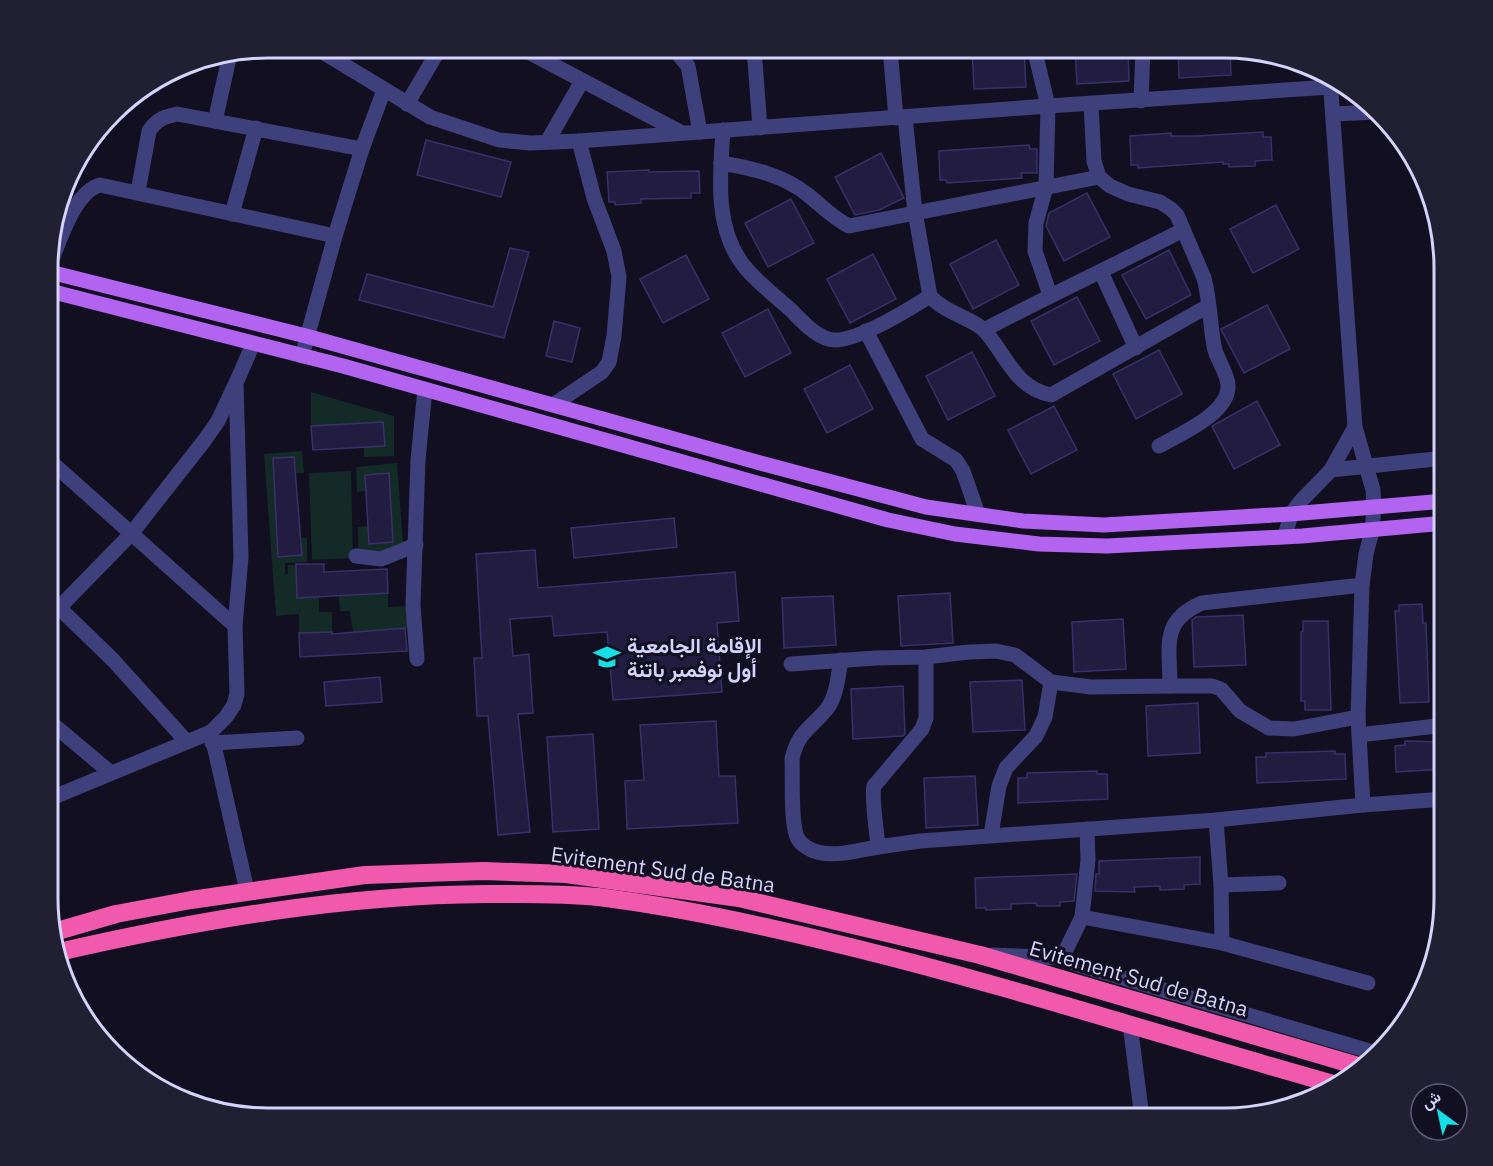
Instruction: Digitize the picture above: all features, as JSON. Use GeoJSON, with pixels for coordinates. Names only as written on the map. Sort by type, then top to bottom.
{"type":"FeatureCollection","features":[{"type":"Feature","properties":{"kind":"highway","name":"Evitement Sud de Batna"},"geometry":{"type":"LineString","coordinates":[[62,930],[116,914],[247,891],[365,875],[484,871],[566,874],[738,898],[980,955],[1351,1064]]}},
{"type":"Feature","properties":{"kind":"highway","name":"Evitement Sud de Batna"},"geometry":{"type":"LineString","coordinates":[[66,951],[192,924],[372,900],[453,894],[595,897],[675,908],[784,930],[972,978],[1325,1082]]}},
{"type":"Feature","properties":{"kind":"main road"},"geometry":{"type":"LineString","coordinates":[[58,274],[306,336],[926,507],[1023,521],[1104,525],[1291,514],[1434,502]]}},
{"type":"Feature","properties":{"kind":"main road"},"geometry":{"type":"LineString","coordinates":[[58,293],[302,356],[888,520],[955,534],[1040,544],[1107,546],[1372,531],[1434,524]]}},
{"type":"Feature","properties":{"kind":"street"},"geometry":{"type":"LineString","coordinates":[[334,59],[430,117],[499,140],[530,143],[1141,101],[1324,84]]}},
{"type":"Feature","properties":{"kind":"street"},"geometry":{"type":"LineString","coordinates":[[407,104],[434,59]]}},
{"type":"Feature","properties":{"kind":"street"},"geometry":{"type":"LineString","coordinates":[[541,59],[682,133]]}},
{"type":"Feature","properties":{"kind":"street"},"geometry":{"type":"LineString","coordinates":[[682,59],[688,66],[700,132]]}},
{"type":"Feature","properties":{"kind":"street"},"geometry":{"type":"LineString","coordinates":[[755,59],[760,128]]}},
{"type":"Feature","properties":{"kind":"street"},"geometry":{"type":"LineString","coordinates":[[892,59],[930,296],[938,305],[984,330],[1012,372],[1029,387],[1040,393],[1051,395],[1208,306]]}},
{"type":"Feature","properties":{"kind":"street"},"geometry":{"type":"LineString","coordinates":[[1036,59],[1047,106],[1046,187],[1036,223],[1035,251],[1050,294]]}},
{"type":"Feature","properties":{"kind":"street"},"geometry":{"type":"LineString","coordinates":[[1141,101],[1143,59]]}},
{"type":"Feature","properties":{"kind":"street"},"geometry":{"type":"LineString","coordinates":[[215,121],[228,63]]}},
{"type":"Feature","properties":{"kind":"street"},"geometry":{"type":"LineString","coordinates":[[547,142],[582,81]]}},
{"type":"Feature","properties":{"kind":"street"},"geometry":{"type":"LineString","coordinates":[[1331,88],[1355,427],[1373,490],[1374,507],[1362,585],[1358,717],[1363,805]]}},
{"type":"Feature","properties":{"kind":"street"},"geometry":{"type":"LineString","coordinates":[[302,356],[335,236],[362,149],[384,90]]}},
{"type":"Feature","properties":{"kind":"street"},"geometry":{"type":"LineString","coordinates":[[1092,104],[1094,161],[1099,177],[1110,186],[1128,194],[1160,202],[1177,215],[1204,278],[1214,350],[1228,385],[1225,400],[1211,415],[1159,446]]}},
{"type":"Feature","properties":{"kind":"street"},"geometry":{"type":"LineString","coordinates":[[1333,114],[1365,113]]}},
{"type":"Feature","properties":{"kind":"street"},"geometry":{"type":"LineString","coordinates":[[138,192],[149,131],[155,122],[163,117],[177,114],[362,149]]}},
{"type":"Feature","properties":{"kind":"street"},"geometry":{"type":"LineString","coordinates":[[232,214],[256,129]]}},
{"type":"Feature","properties":{"kind":"street"},"geometry":{"type":"LineString","coordinates":[[723,130],[721,190],[726,236],[745,267],[809,327],[831,340],[844,339],[866,331],[930,296]]}},
{"type":"Feature","properties":{"kind":"street"},"geometry":{"type":"LineString","coordinates":[[553,405],[602,372],[609,362],[614,336],[619,277],[614,251],[594,198],[579,141]]}},
{"type":"Feature","properties":{"kind":"street"},"geometry":{"type":"LineString","coordinates":[[721,163],[741,166],[781,178],[807,194],[829,214],[849,226],[860,226],[915,212],[1099,177]]}},
{"type":"Feature","properties":{"kind":"street"},"geometry":{"type":"LineString","coordinates":[[60,242],[76,206],[89,189],[100,185],[335,236]]}},
{"type":"Feature","properties":{"kind":"street"},"geometry":{"type":"LineString","coordinates":[[984,330],[1050,294],[1101,272],[1183,230]]}},
{"type":"Feature","properties":{"kind":"street"},"geometry":{"type":"LineString","coordinates":[[1101,272],[1136,348]]}},
{"type":"Feature","properties":{"kind":"street"},"geometry":{"type":"LineString","coordinates":[[866,331],[918,433],[929,444],[956,460],[963,471],[978,514]]}},
{"type":"Feature","properties":{"kind":"street"},"geometry":{"type":"LineString","coordinates":[[59,603],[131,534],[204,441],[218,421],[253,344]]}},
{"type":"Feature","properties":{"kind":"street"},"geometry":{"type":"LineString","coordinates":[[236,382],[241,557],[235,626],[237,694],[234,705],[212,738],[247,891]]}},
{"type":"Feature","properties":{"kind":"street"},"geometry":{"type":"LineString","coordinates":[[417,659],[412,605],[418,460],[425,390]]}},
{"type":"Feature","properties":{"kind":"street"},"geometry":{"type":"LineString","coordinates":[[1285,536],[1291,514],[1331,470],[1355,427]]}},
{"type":"Feature","properties":{"kind":"street"},"geometry":{"type":"LineString","coordinates":[[1331,470],[1434,459]]}},
{"type":"Feature","properties":{"kind":"street"},"geometry":{"type":"LineString","coordinates":[[58,468],[235,626]]}},
{"type":"Feature","properties":{"kind":"street"},"geometry":{"type":"LineString","coordinates":[[356,556],[381,559],[416,545]]}},
{"type":"Feature","properties":{"kind":"street"},"geometry":{"type":"LineString","coordinates":[[1170,686],[1170,632],[1179,616],[1190,609],[1202,603],[1362,585]]}},
{"type":"Feature","properties":{"kind":"street"},"geometry":{"type":"LineString","coordinates":[[59,613],[113,660],[187,742]]}},
{"type":"Feature","properties":{"kind":"street"},"geometry":{"type":"LineString","coordinates":[[790,664],[996,651],[1015,655],[1051,682],[1091,687],[1212,686],[1221,689],[1240,711],[1269,728],[1294,729],[1358,717]]}},
{"type":"Feature","properties":{"kind":"street"},"geometry":{"type":"LineString","coordinates":[[878,847],[876,812],[872,795],[874,786],[922,729],[926,718],[926,657]]}},
{"type":"Feature","properties":{"kind":"street"},"geometry":{"type":"LineString","coordinates":[[841,660],[834,695],[828,707],[799,738],[792,759],[795,829],[799,840],[807,848],[820,853],[839,853],[991,835],[1216,820],[1434,800]]}},
{"type":"Feature","properties":{"kind":"street"},"geometry":{"type":"LineString","coordinates":[[991,835],[999,786],[1006,768],[1036,736],[1045,717],[1051,682]]}},
{"type":"Feature","properties":{"kind":"street"},"geometry":{"type":"LineString","coordinates":[[1359,735],[1434,726]]}},
{"type":"Feature","properties":{"kind":"street"},"geometry":{"type":"LineString","coordinates":[[59,729],[111,772]]}},
{"type":"Feature","properties":{"kind":"street"},"geometry":{"type":"LineString","coordinates":[[59,795],[187,742],[212,738],[297,738]]}},
{"type":"Feature","properties":{"kind":"street"},"geometry":{"type":"LineString","coordinates":[[1216,820],[1221,885],[1221,943]]}},
{"type":"Feature","properties":{"kind":"street"},"geometry":{"type":"LineString","coordinates":[[1062,958],[1082,917],[1088,860],[1087,829]]}},
{"type":"Feature","properties":{"kind":"street"},"geometry":{"type":"LineString","coordinates":[[1221,885],[1279,883]]}},
{"type":"Feature","properties":{"kind":"street"},"geometry":{"type":"LineString","coordinates":[[1082,917],[1221,943],[1368,983]]}},
{"type":"Feature","properties":{"kind":"street"},"geometry":{"type":"LineString","coordinates":[[980,955],[1062,958],[1368,1050]]}},
{"type":"Feature","properties":{"kind":"street"},"geometry":{"type":"LineString","coordinates":[[1130,1024],[1141,1108]]}},
{"type":"Feature","properties":{"kind":"green space"},"geometry":{"type":"Polygon","coordinates":[[[311,392],[394,416],[394,456],[364,457],[364,447],[384,445],[383,422],[311,426],[311,392]]]}},
{"type":"Feature","properties":{"kind":"green space"},"geometry":{"type":"Polygon","coordinates":[[[302,451],[304,473],[295,473],[294,457],[273,458],[278,556],[302,555],[302,538],[307,538],[307,562],[285,563],[285,574],[288,574],[288,565],[309,565],[296,574],[297,598],[319,597],[319,612],[332,612],[332,632],[299,633],[299,614],[276,616],[264,454],[302,451]]]}},
{"type":"Feature","properties":{"kind":"green space"},"geometry":{"type":"Polygon","coordinates":[[[397,463],[403,543],[381,553],[358,554],[358,527],[368,526],[369,544],[389,473],[365,475],[365,491],[357,492],[356,467],[397,463]]]}},
{"type":"Feature","properties":{"kind":"green space"},"geometry":{"type":"Polygon","coordinates":[[[351,471],[353,558],[312,560],[309,473],[351,471]]]}},
{"type":"Feature","properties":{"kind":"green space"},"geometry":{"type":"Polygon","coordinates":[[[388,593],[388,607],[406,606],[409,628],[353,632],[350,611],[340,611],[339,596],[388,593]]]}},
{"type":"Feature","properties":{"kind":"building"},"geometry":{"type":"Polygon","coordinates":[[[973,59],[1025,59],[1026,87],[974,89],[973,59]]]}},
{"type":"Feature","properties":{"kind":"building"},"geometry":{"type":"Polygon","coordinates":[[[1076,59],[1128,59],[1129,81],[1077,84],[1076,59]]]}},
{"type":"Feature","properties":{"kind":"building"},"geometry":{"type":"Polygon","coordinates":[[[1178,59],[1230,59],[1231,75],[1179,78],[1178,59]]]}},
{"type":"Feature","properties":{"kind":"building"},"geometry":{"type":"Polygon","coordinates":[[[1263,132],[1263,137],[1271,137],[1272,160],[1255,161],[1255,166],[1229,167],[1229,164],[1223,164],[1223,162],[1138,168],[1138,165],[1131,165],[1130,136],[1171,133],[1171,136],[1196,136],[1263,132]]]}},
{"type":"Feature","properties":{"kind":"building"},"geometry":{"type":"Polygon","coordinates":[[[426,140],[511,162],[501,197],[417,175],[426,140]]]}},
{"type":"Feature","properties":{"kind":"building"},"geometry":{"type":"Polygon","coordinates":[[[1029,145],[1030,149],[1037,149],[1037,173],[1021,173],[1022,178],[947,183],[946,180],[940,180],[939,151],[1029,145]]]}},
{"type":"Feature","properties":{"kind":"building"},"geometry":{"type":"Polygon","coordinates":[[[881,153],[904,198],[879,210],[855,215],[835,177],[881,153]]]}},
{"type":"Feature","properties":{"kind":"building"},"geometry":{"type":"Polygon","coordinates":[[[649,170],[649,172],[699,171],[700,193],[691,193],[691,198],[641,199],[641,203],[615,205],[615,202],[609,202],[607,172],[649,170]]]}},
{"type":"Feature","properties":{"kind":"building"},"geometry":{"type":"Polygon","coordinates":[[[1087,193],[1110,237],[1064,261],[1046,226],[1049,213],[1087,193]]]}},
{"type":"Feature","properties":{"kind":"building"},"geometry":{"type":"Polygon","coordinates":[[[791,199],[814,243],[768,267],[745,223],[791,199]]]}},
{"type":"Feature","properties":{"kind":"building"},"geometry":{"type":"Polygon","coordinates":[[[1276,205],[1299,249],[1253,273],[1230,229],[1276,205]]]}},
{"type":"Feature","properties":{"kind":"building"},"geometry":{"type":"Polygon","coordinates":[[[996,240],[1019,285],[973,309],[950,264],[996,240]]]}},
{"type":"Feature","properties":{"kind":"building"},"geometry":{"type":"Polygon","coordinates":[[[510,248],[529,252],[504,338],[359,300],[367,274],[493,307],[510,248]]]}},
{"type":"Feature","properties":{"kind":"building"},"geometry":{"type":"Polygon","coordinates":[[[1169,250],[1191,295],[1146,319],[1122,275],[1169,250]]]}},
{"type":"Feature","properties":{"kind":"building"},"geometry":{"type":"Polygon","coordinates":[[[873,254],[896,299],[850,323],[827,279],[873,254]]]}},
{"type":"Feature","properties":{"kind":"building"},"geometry":{"type":"Polygon","coordinates":[[[686,255],[709,299],[663,323],[640,279],[686,255]]]}},
{"type":"Feature","properties":{"kind":"building"},"geometry":{"type":"Polygon","coordinates":[[[1077,297],[1100,341],[1054,365],[1031,321],[1077,297]]]}},
{"type":"Feature","properties":{"kind":"building"},"geometry":{"type":"Polygon","coordinates":[[[1267,305],[1290,349],[1244,373],[1221,329],[1267,305]]]}},
{"type":"Feature","properties":{"kind":"building"},"geometry":{"type":"Polygon","coordinates":[[[768,309],[791,353],[745,377],[722,333],[768,309]]]}},
{"type":"Feature","properties":{"kind":"building"},"geometry":{"type":"Polygon","coordinates":[[[554,321],[580,328],[572,362],[546,356],[554,321]]]}},
{"type":"Feature","properties":{"kind":"building"},"geometry":{"type":"Polygon","coordinates":[[[1159,350],[1182,394],[1136,419],[1113,374],[1159,350]]]}},
{"type":"Feature","properties":{"kind":"building"},"geometry":{"type":"Polygon","coordinates":[[[972,352],[995,396],[948,420],[926,376],[972,352]]]}},
{"type":"Feature","properties":{"kind":"building"},"geometry":{"type":"Polygon","coordinates":[[[850,365],[873,409],[827,433],[804,389],[850,365]]]}},
{"type":"Feature","properties":{"kind":"building"},"geometry":{"type":"Polygon","coordinates":[[[1257,401],[1280,445],[1234,469],[1212,426],[1257,401]]]}},
{"type":"Feature","properties":{"kind":"building"},"geometry":{"type":"Polygon","coordinates":[[[1054,406],[1077,450],[1031,474],[1008,430],[1054,406]]]}},
{"type":"Feature","properties":{"kind":"building"},"geometry":{"type":"Polygon","coordinates":[[[383,422],[385,446],[313,450],[311,426],[383,422]]]}},
{"type":"Feature","properties":{"kind":"building"},"geometry":{"type":"Polygon","coordinates":[[[294,457],[302,555],[278,557],[273,458],[294,457]]]}},
{"type":"Feature","properties":{"kind":"building"},"geometry":{"type":"Polygon","coordinates":[[[389,473],[393,542],[369,544],[365,475],[389,473]]]}},
{"type":"Feature","properties":{"kind":"building"},"geometry":{"type":"Polygon","coordinates":[[[674,518],[677,547],[574,558],[571,528],[674,518]]]}},
{"type":"Feature","properties":{"kind":"building"},"geometry":{"type":"Polygon","coordinates":[[[535,550],[538,588],[735,572],[739,621],[717,623],[722,692],[613,700],[607,632],[554,636],[552,616],[510,619],[513,656],[529,654],[533,713],[518,714],[530,832],[498,835],[488,716],[477,716],[474,658],[482,658],[476,554],[535,550]]]}},
{"type":"Feature","properties":{"kind":"building"},"geometry":{"type":"Polygon","coordinates":[[[296,564],[324,564],[324,572],[387,569],[388,593],[297,598],[296,564]]]}},
{"type":"Feature","properties":{"kind":"building"},"geometry":{"type":"Polygon","coordinates":[[[950,593],[953,643],[901,646],[898,596],[950,593]]]}},
{"type":"Feature","properties":{"kind":"building"},"geometry":{"type":"Polygon","coordinates":[[[833,596],[836,645],[784,648],[782,598],[833,596]]]}},
{"type":"Feature","properties":{"kind":"building"},"geometry":{"type":"Polygon","coordinates":[[[1422,604],[1423,623],[1426,623],[1429,702],[1400,703],[1395,611],[1399,611],[1399,605],[1422,604]]]}},
{"type":"Feature","properties":{"kind":"building"},"geometry":{"type":"Polygon","coordinates":[[[1243,615],[1246,665],[1194,667],[1192,620],[1196,617],[1243,615]]]}},
{"type":"Feature","properties":{"kind":"building"},"geometry":{"type":"Polygon","coordinates":[[[1123,619],[1126,669],[1074,672],[1072,622],[1123,619]]]}},
{"type":"Feature","properties":{"kind":"building"},"geometry":{"type":"Polygon","coordinates":[[[1303,621],[1328,621],[1331,710],[1305,710],[1305,701],[1301,701],[1303,621]]]}},
{"type":"Feature","properties":{"kind":"building"},"geometry":{"type":"Polygon","coordinates":[[[405,628],[407,651],[300,657],[299,633],[332,632],[332,634],[405,628]]]}},
{"type":"Feature","properties":{"kind":"building"},"geometry":{"type":"Polygon","coordinates":[[[380,677],[382,702],[326,706],[324,682],[380,677]]]}},
{"type":"Feature","properties":{"kind":"building"},"geometry":{"type":"Polygon","coordinates":[[[1022,680],[1025,730],[973,732],[970,682],[1022,680]]]}},
{"type":"Feature","properties":{"kind":"building"},"geometry":{"type":"Polygon","coordinates":[[[903,686],[905,734],[853,739],[851,689],[903,686]]]}},
{"type":"Feature","properties":{"kind":"building"},"geometry":{"type":"Polygon","coordinates":[[[1198,703],[1200,753],[1148,756],[1146,706],[1198,703]]]}},
{"type":"Feature","properties":{"kind":"building"},"geometry":{"type":"Polygon","coordinates":[[[716,721],[719,776],[735,776],[738,823],[627,829],[625,781],[644,780],[640,725],[716,721]]]}},
{"type":"Feature","properties":{"kind":"building"},"geometry":{"type":"Polygon","coordinates":[[[593,734],[599,829],[553,832],[547,737],[593,734]]]}},
{"type":"Feature","properties":{"kind":"building"},"geometry":{"type":"Polygon","coordinates":[[[1405,741],[1434,742],[1434,770],[1396,772],[1395,746],[1405,745],[1405,741]]]}},
{"type":"Feature","properties":{"kind":"building"},"geometry":{"type":"Polygon","coordinates":[[[1335,751],[1335,754],[1345,754],[1346,779],[1257,783],[1256,757],[1266,757],[1266,753],[1335,751]]]}},
{"type":"Feature","properties":{"kind":"building"},"geometry":{"type":"Polygon","coordinates":[[[1097,771],[1097,774],[1107,774],[1108,799],[1018,803],[1018,778],[1027,778],[1027,773],[1097,771]]]}},
{"type":"Feature","properties":{"kind":"building"},"geometry":{"type":"Polygon","coordinates":[[[975,776],[978,825],[926,828],[924,778],[975,776]]]}},
{"type":"Feature","properties":{"kind":"building"},"geometry":{"type":"Polygon","coordinates":[[[1200,857],[1200,884],[1184,885],[1184,889],[1160,890],[1160,886],[1134,887],[1135,892],[1095,891],[1099,861],[1200,857]]]}},
{"type":"Feature","properties":{"kind":"building"},"geometry":{"type":"Polygon","coordinates":[[[1077,874],[1074,901],[1060,902],[1060,906],[1037,906],[1036,903],[1011,904],[1011,909],[976,908],[975,878],[1077,874]]]}},
{"type":"Feature","properties":{"kind":"place","name":"الإقامة الجامعية أول نوفمبر باتنة"},"geometry":{"type":"Point","coordinates":[607,657]}}]}
